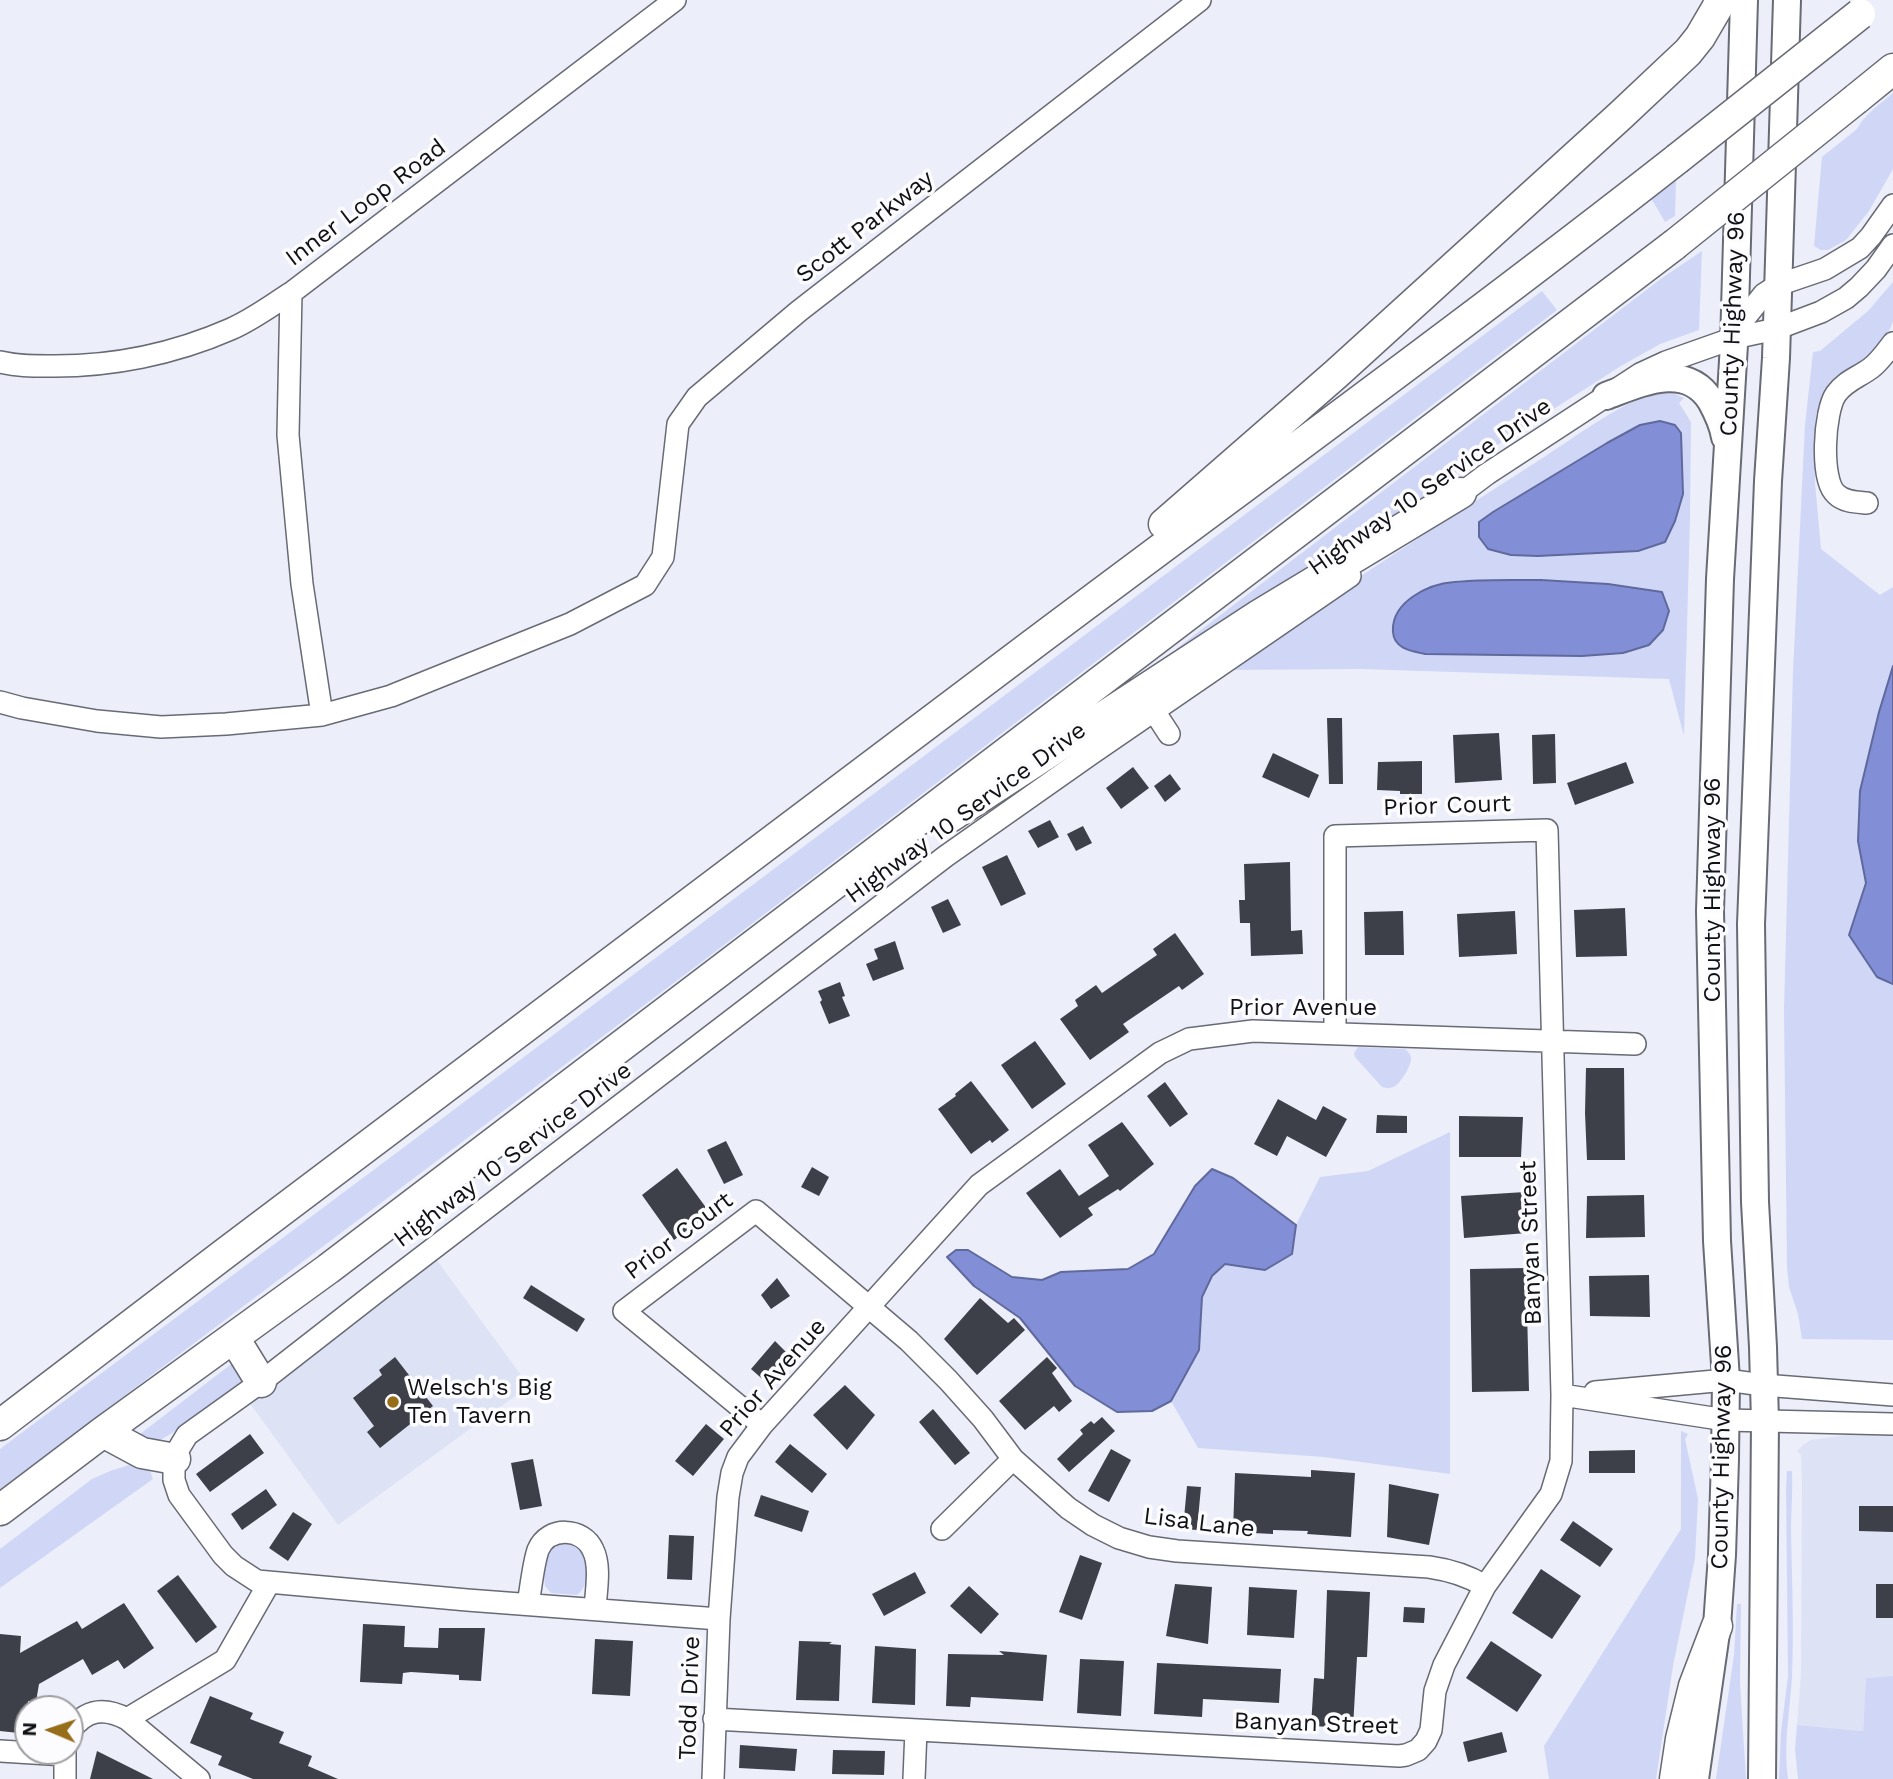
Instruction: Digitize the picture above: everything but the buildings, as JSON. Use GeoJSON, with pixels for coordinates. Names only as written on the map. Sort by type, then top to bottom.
{"type":"FeatureCollection","features":[{"type":"Feature","properties":{"kind":"highway"},"geometry":{"type":"LineString","coordinates":[[1031,646],[1124,558],[1326,383],[1546,185],[1688,52],[1720,0]]}},
{"type":"Feature","properties":{"kind":"highway"},"geometry":{"type":"LineString","coordinates":[[0,1425],[1031,646],[1535,270],[1868,7]]}},
{"type":"Feature","properties":{"kind":"highway"},"geometry":{"type":"LineString","coordinates":[[0,1510],[339,1261],[1426,435],[1674,245],[1893,69]]}},
{"type":"Feature","properties":{"kind":"highway"},"geometry":{"type":"LineString","coordinates":[[804,908],[923,835],[1259,615],[1461,493]]}},
{"type":"Feature","properties":{"kind":"highway"},"geometry":{"type":"LineString","coordinates":[[234,1338],[261,1382]]}},
{"type":"Feature","properties":{"kind":"highway"},"geometry":{"type":"LineString","coordinates":[[98,1436],[142,1453],[175,1459]]}},
{"type":"Feature","properties":{"kind":"highway"},"geometry":{"type":"LineString","coordinates":[[1675,1779],[1693,1686],[1717,1626]]}},
{"type":"Feature","properties":{"kind":"main road","name":"County Highway 96"},"geometry":{"type":"LineString","coordinates":[[1695,1779],[1717,1626],[1726,1420],[1717,1241],[1710,911],[1719,593],[1734,338],[1744,0]]}},
{"type":"Feature","properties":{"kind":"main road","name":"County Highway 96"},"geometry":{"type":"LineString","coordinates":[[1762,1779],[1765,1422],[1755,1202],[1751,924],[1778,285],[1787,0]]}},
{"type":"Feature","properties":{"kind":"main road"},"geometry":{"type":"LineString","coordinates":[[1606,396],[1656,380],[1678,379],[1695,383],[1708,397],[1724,430],[1726,470]]}},
{"type":"Feature","properties":{"kind":"street","name":"Inner Loop Road"},"geometry":{"type":"LineString","coordinates":[[322,715],[302,584],[288,435],[291,293],[675,0]]}},
{"type":"Feature","properties":{"kind":"street","name":"Scott Parkway"},"geometry":{"type":"LineString","coordinates":[[322,715],[391,696],[570,624],[645,585],[663,557],[678,424],[697,397],[810,302],[1200,0]]}},
{"type":"Feature","properties":{"kind":"street"},"geometry":{"type":"LineString","coordinates":[[1734,338],[1753,306],[1765,294],[1778,285],[1825,269],[1860,248],[1893,205]]}},
{"type":"Feature","properties":{"kind":"street","name":"Highway 10 Service Drive"},"geometry":{"type":"LineString","coordinates":[[261,1382],[946,856],[1394,546],[1487,474],[1628,381],[1653,368],[1734,338],[1776,329],[1821,312],[1846,298],[1876,269],[1893,245]]}},
{"type":"Feature","properties":{"kind":"street"},"geometry":{"type":"LineString","coordinates":[[0,362],[14,365],[71,366],[125,360],[183,348],[234,328],[291,293]]}},
{"type":"Feature","properties":{"kind":"street"},"geometry":{"type":"LineString","coordinates":[[1867,503],[1848,501],[1836,495],[1829,484],[1826,428],[1829,409],[1836,394],[1851,379],[1871,369],[1893,343]]}},
{"type":"Feature","properties":{"kind":"street"},"geometry":{"type":"LineString","coordinates":[[0,702],[97,721],[161,727],[322,715]]}},
{"type":"Feature","properties":{"kind":"street"},"geometry":{"type":"LineString","coordinates":[[1154,711],[1170,734]]}},
{"type":"Feature","properties":{"kind":"street","name":"Prior Court"},"geometry":{"type":"LineString","coordinates":[[1335,1032],[1335,835],[1547,830],[1551,1040]]}},
{"type":"Feature","properties":{"kind":"street","name":"Prior Avenue"},"geometry":{"type":"LineString","coordinates":[[719,1619],[732,1473],[738,1457],[762,1425],[979,1185],[1160,1053],[1189,1039],[1253,1031],[1635,1044]]}},
{"type":"Feature","properties":{"kind":"street","name":"Banyan Street"},"geometry":{"type":"LineString","coordinates":[[714,1719],[1406,1755],[1418,1750],[1431,1730],[1436,1691],[1444,1665],[1485,1586],[1551,1494],[1561,1461],[1562,1395],[1551,1040]]}},
{"type":"Feature","properties":{"kind":"street","name":"Prior Court"},"geometry":{"type":"LineString","coordinates":[[762,1425],[624,1311],[756,1211],[869,1308]]}},
{"type":"Feature","properties":{"kind":"street","name":"Lisa Lane"},"geometry":{"type":"LineString","coordinates":[[869,1308],[909,1341],[948,1380],[983,1419],[1013,1459],[1068,1508],[1119,1538],[1149,1547],[1177,1551],[1429,1567],[1470,1576],[1485,1586]]}},
{"type":"Feature","properties":{"kind":"street"},"geometry":{"type":"LineString","coordinates":[[1562,1395],[1726,1380],[1893,1395]]}},
{"type":"Feature","properties":{"kind":"street"},"geometry":{"type":"LineString","coordinates":[[261,1382],[187,1435],[177,1450],[173,1466],[179,1495],[223,1555],[257,1581],[719,1619]]}},
{"type":"Feature","properties":{"kind":"street"},"geometry":{"type":"LineString","coordinates":[[1562,1395],[1726,1420],[1893,1424]]}},
{"type":"Feature","properties":{"kind":"street"},"geometry":{"type":"LineString","coordinates":[[942,1529],[1013,1459]]}},
{"type":"Feature","properties":{"kind":"street"},"geometry":{"type":"LineString","coordinates":[[528,1604],[538,1550],[546,1538],[558,1532],[572,1532],[582,1536],[594,1551],[597,1564],[596,1609]]}},
{"type":"Feature","properties":{"kind":"street"},"geometry":{"type":"LineString","coordinates":[[127,1718],[225,1660],[269,1583]]}},
{"type":"Feature","properties":{"kind":"street","name":"Todd Drive"},"geometry":{"type":"LineString","coordinates":[[713,1779],[719,1619]]}},
{"type":"Feature","properties":{"kind":"street"},"geometry":{"type":"LineString","coordinates":[[84,1717],[102,1711],[127,1718],[199,1779]]}},
{"type":"Feature","properties":{"kind":"street"},"geometry":{"type":"LineString","coordinates":[[914,1779],[916,1730]]}},
{"type":"Feature","properties":{"kind":"shaded area"},"geometry":{"type":"Polygon","coordinates":[[[1893,93],[1893,169],[1869,211],[1846,240],[1828,250],[1821,250],[1814,246],[1822,157],[1857,129],[1868,114],[1893,93]]]}},
{"type":"Feature","properties":{"kind":"shaded area"},"geometry":{"type":"Polygon","coordinates":[[[1676,181],[1675,216],[1665,222],[1651,198],[1676,181]]]}},
{"type":"Feature","properties":{"kind":"shaded area"},"geometry":{"type":"Polygon","coordinates":[[[1702,251],[1699,330],[1660,344],[1621,366],[1472,461],[1392,521],[1180,656],[1176,649],[1662,278],[1702,251]]]}},
{"type":"Feature","properties":{"kind":"shaded area"},"geometry":{"type":"Polygon","coordinates":[[[1893,282],[1893,321],[1890,329],[1867,359],[1829,387],[1824,394],[1819,413],[1816,413],[1815,483],[1821,549],[1880,595],[1893,587],[1893,666],[1860,791],[1858,841],[1866,883],[1849,935],[1877,977],[1893,984],[1893,1340],[1802,1339],[1798,1314],[1789,1287],[1787,1267],[1784,1010],[1793,671],[1805,425],[1813,352],[1820,351],[1868,311],[1893,282]]]}},
{"type":"Feature","properties":{"kind":"shaded area"},"geometry":{"type":"Polygon","coordinates":[[[1542,291],[1557,310],[699,964],[0,1489],[0,1449],[1542,291]]]}},
{"type":"Feature","properties":{"kind":"shaded area"},"geometry":{"type":"Polygon","coordinates":[[[1668,391],[1684,398],[1679,403],[1691,422],[1684,736],[1669,679],[1361,669],[1224,670],[1340,590],[1584,431],[1619,409],[1653,394],[1668,391]],[[1541,580],[1452,582],[1425,654],[1582,656],[1623,653],[1662,592],[1608,584],[1541,580]]]}},
{"type":"Feature","properties":{"kind":"shaded area"},"geometry":{"type":"Polygon","coordinates":[[[1358,1047],[1405,1049],[1411,1062],[1396,1086],[1382,1087],[1355,1057],[1354,1053],[1358,1047]]]}},
{"type":"Feature","properties":{"kind":"shaded area"},"geometry":{"type":"Polygon","coordinates":[[[1450,1132],[1450,1474],[1324,1457],[1198,1448],[1171,1401],[1199,1350],[1202,1297],[1212,1276],[1225,1264],[1265,1270],[1292,1254],[1296,1225],[1320,1177],[1368,1171],[1450,1132]]]}},
{"type":"Feature","properties":{"kind":"shaded area"},"geometry":{"type":"Polygon","coordinates":[[[436,1259],[529,1386],[338,1525],[249,1402],[436,1259]]]}},
{"type":"Feature","properties":{"kind":"shaded area"},"geometry":{"type":"Polygon","coordinates":[[[238,1359],[243,1375],[241,1386],[229,1398],[159,1441],[145,1440],[140,1434],[238,1359]]]}},
{"type":"Feature","properties":{"kind":"shaded area"},"geometry":{"type":"Polygon","coordinates":[[[1681,1431],[1688,1434],[1685,1439],[1698,1499],[1695,1558],[1673,1666],[1656,1779],[1549,1779],[1544,1746],[1681,1529],[1681,1431]]]}},
{"type":"Feature","properties":{"kind":"shaded area"},"geometry":{"type":"Polygon","coordinates":[[[1859,1433],[1893,1433],[1893,1676],[1866,1678],[1863,1731],[1797,1725],[1801,1674],[1802,1482],[1801,1455],[1797,1451],[1811,1440],[1859,1433]]]}},
{"type":"Feature","properties":{"kind":"shaded area"},"geometry":{"type":"Polygon","coordinates":[[[129,1465],[149,1468],[153,1479],[0,1588],[0,1549],[92,1479],[129,1465]]]}},
{"type":"Feature","properties":{"kind":"shaded area"},"geometry":{"type":"Polygon","coordinates":[[[1787,1471],[1792,1471],[1793,1659],[1787,1740],[1788,1779],[1779,1779],[1788,1676],[1787,1471]]]}},
{"type":"Feature","properties":{"kind":"shaded area"},"geometry":{"type":"Polygon","coordinates":[[[560,1544],[578,1549],[586,1564],[586,1582],[577,1595],[551,1593],[545,1586],[544,1568],[547,1557],[554,1547],[560,1544]]]}},
{"type":"Feature","properties":{"kind":"shaded area"},"geometry":{"type":"Polygon","coordinates":[[[1737,1604],[1741,1604],[1740,1683],[1746,1779],[1716,1779],[1734,1655],[1737,1604]]]}},
{"type":"Feature","properties":{"kind":"shaded area"},"geometry":{"type":"Polygon","coordinates":[[[1893,1676],[1893,1779],[1798,1779],[1795,1749],[1797,1725],[1863,1731],[1866,1678],[1893,1676]]]}},
{"type":"Feature","properties":{"kind":"water"},"geometry":{"type":"Polygon","coordinates":[[[1660,421],[1675,425],[1681,433],[1683,494],[1665,542],[1638,551],[1538,556],[1511,555],[1488,549],[1479,537],[1479,522],[1493,512],[1640,425],[1660,421]]]}},
{"type":"Feature","properties":{"kind":"water"},"geometry":{"type":"Polygon","coordinates":[[[1541,580],[1608,584],[1662,592],[1669,611],[1663,630],[1649,645],[1623,653],[1582,656],[1425,654],[1400,646],[1394,638],[1394,621],[1398,612],[1413,596],[1433,586],[1465,581],[1541,580]]]}},
{"type":"Feature","properties":{"kind":"water"},"geometry":{"type":"Polygon","coordinates":[[[1893,666],[1893,984],[1877,977],[1849,935],[1866,883],[1858,841],[1860,791],[1893,666]]]}},
{"type":"Feature","properties":{"kind":"water"},"geometry":{"type":"Polygon","coordinates":[[[1212,1169],[1233,1178],[1296,1225],[1292,1254],[1265,1270],[1225,1264],[1212,1276],[1202,1297],[1199,1350],[1171,1401],[1152,1411],[1117,1412],[1075,1386],[1020,1318],[974,1286],[947,1257],[956,1250],[968,1250],[1012,1277],[1042,1280],[1061,1272],[1128,1269],[1154,1254],[1195,1186],[1212,1169]]]}},
{"type":"Feature","properties":{"kind":"place","name":"Welsch's Big Ten Tavern"},"geometry":{"type":"Point","coordinates":[393,1402]}}]}
